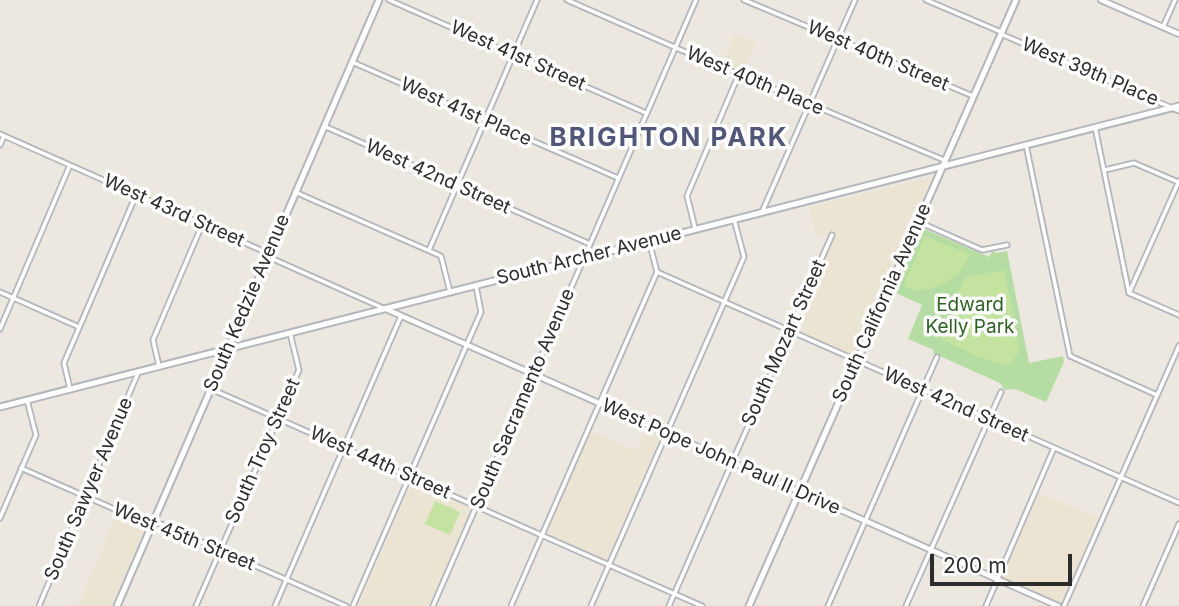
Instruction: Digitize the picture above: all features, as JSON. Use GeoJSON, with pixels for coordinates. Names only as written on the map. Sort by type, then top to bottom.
{"type":"FeatureCollection","features":[{"type":"Feature","properties":{"kind":"main road","name":"South Kedzie Avenue"},"geometry":{"type":"LineString","coordinates":[[117,606],[379,0]]}},
{"type":"Feature","properties":{"kind":"main road","name":"South California Avenue"},"geometry":{"type":"LineString","coordinates":[[749,606],[1016,0]]}},
{"type":"Feature","properties":{"kind":"main road","name":"South Archer Avenue"},"geometry":{"type":"LineString","coordinates":[[0,407],[943,163],[1172,108],[1179,109]]}},
{"type":"Feature","properties":{"kind":"street","name":"West 41st Street"},"geometry":{"type":"LineString","coordinates":[[388,0],[647,113]]}},
{"type":"Feature","properties":{"kind":"street"},"geometry":{"type":"LineString","coordinates":[[429,250],[537,0]]}},
{"type":"Feature","properties":{"kind":"street","name":"West 40th Place"},"geometry":{"type":"LineString","coordinates":[[567,0],[943,163]]}},
{"type":"Feature","properties":{"kind":"street","name":"South Sacramento Avenue"},"geometry":{"type":"LineString","coordinates":[[433,606],[696,0]]}},
{"type":"Feature","properties":{"kind":"street","name":"West 40th Street"},"geometry":{"type":"LineString","coordinates":[[744,0],[973,96]]}},
{"type":"Feature","properties":{"kind":"street"},"geometry":{"type":"LineString","coordinates":[[762,212],[855,0]]}},
{"type":"Feature","properties":{"kind":"street","name":"West 39th Place"},"geometry":{"type":"LineString","coordinates":[[926,0],[1172,108]]}},
{"type":"Feature","properties":{"kind":"street"},"geometry":{"type":"LineString","coordinates":[[1101,0],[1179,34]]}},
{"type":"Feature","properties":{"kind":"street"},"geometry":{"type":"LineString","coordinates":[[1163,27],[1175,0]]}},
{"type":"Feature","properties":{"kind":"street","name":"West 41st Place"},"geometry":{"type":"LineString","coordinates":[[352,62],[618,178]]}},
{"type":"Feature","properties":{"kind":"street"},"geometry":{"type":"LineString","coordinates":[[695,229],[687,196],[739,74]]}},
{"type":"Feature","properties":{"kind":"street","name":"West 42nd Street"},"geometry":{"type":"LineString","coordinates":[[324,126],[590,244]]}},
{"type":"Feature","properties":{"kind":"street"},"geometry":{"type":"LineString","coordinates":[[1095,127],[1129,293]]}},
{"type":"Feature","properties":{"kind":"street"},"geometry":{"type":"LineString","coordinates":[[0,145],[2,135]]}},
{"type":"Feature","properties":{"kind":"street","name":"West 43rd Street"},"geometry":{"type":"LineString","coordinates":[[2,135],[263,251],[275,260],[385,309]]}},
{"type":"Feature","properties":{"kind":"street"},"geometry":{"type":"LineString","coordinates":[[1026,145],[1070,356],[1157,395]]}},
{"type":"Feature","properties":{"kind":"street"},"geometry":{"type":"LineString","coordinates":[[1104,170],[1134,163],[1179,182],[1129,293]]}},
{"type":"Feature","properties":{"kind":"street"},"geometry":{"type":"LineString","coordinates":[[0,328],[70,165]]}},
{"type":"Feature","properties":{"kind":"street"},"geometry":{"type":"LineString","coordinates":[[295,192],[441,256],[450,292]]}},
{"type":"Feature","properties":{"kind":"street"},"geometry":{"type":"LineString","coordinates":[[71,389],[64,363],[136,195]]}},
{"type":"Feature","properties":{"kind":"street"},"geometry":{"type":"LineString","coordinates":[[591,606],[744,257],[734,219]]}},
{"type":"Feature","properties":{"kind":"street"},"geometry":{"type":"LineString","coordinates":[[917,221],[982,250],[1007,245]]}},
{"type":"Feature","properties":{"kind":"street"},"geometry":{"type":"LineString","coordinates":[[159,366],[153,340],[202,224]]}},
{"type":"Feature","properties":{"kind":"street","name":"South Mozart Street"},"geometry":{"type":"LineString","coordinates":[[669,606],[832,235]]}},
{"type":"Feature","properties":{"kind":"street"},"geometry":{"type":"LineString","coordinates":[[511,606],[657,272],[649,241]]}},
{"type":"Feature","properties":{"kind":"street","name":"West 42nd Street"},"geometry":{"type":"LineString","coordinates":[[657,272],[1179,503]]}},
{"type":"Feature","properties":{"kind":"street"},"geometry":{"type":"LineString","coordinates":[[353,606],[481,312],[476,285]]}},
{"type":"Feature","properties":{"kind":"street"},"geometry":{"type":"LineString","coordinates":[[0,292],[79,327]]}},
{"type":"Feature","properties":{"kind":"street"},"geometry":{"type":"LineString","coordinates":[[1129,293],[1179,315]]}},
{"type":"Feature","properties":{"kind":"street","name":"West Pope John Paul II Drive"},"geometry":{"type":"LineString","coordinates":[[385,309],[1058,606]]}},
{"type":"Feature","properties":{"kind":"street"},"geometry":{"type":"LineString","coordinates":[[275,606],[401,316]]}},
{"type":"Feature","properties":{"kind":"street","name":"South Troy Street"},"geometry":{"type":"LineString","coordinates":[[196,606],[299,370],[290,333]]}},
{"type":"Feature","properties":{"kind":"street"},"geometry":{"type":"LineString","coordinates":[[1065,606],[1179,346]]}},
{"type":"Feature","properties":{"kind":"street"},"geometry":{"type":"LineString","coordinates":[[828,606],[937,357]]}},
{"type":"Feature","properties":{"kind":"street","name":"South Sawyer Avenue"},"geometry":{"type":"LineString","coordinates":[[39,606],[139,371]]}},
{"type":"Feature","properties":{"kind":"street","name":"West 44th Street"},"geometry":{"type":"LineString","coordinates":[[211,388],[702,606]]}},
{"type":"Feature","properties":{"kind":"street"},"geometry":{"type":"LineString","coordinates":[[906,606],[1001,392]]}},
{"type":"Feature","properties":{"kind":"street"},"geometry":{"type":"LineString","coordinates":[[0,517],[36,435],[27,400]]}},
{"type":"Feature","properties":{"kind":"street"},"geometry":{"type":"LineString","coordinates":[[986,606],[1054,448]]}},
{"type":"Feature","properties":{"kind":"street","name":"West 45th Street"},"geometry":{"type":"LineString","coordinates":[[21,468],[146,523],[161,524],[346,606]]}},
{"type":"Feature","properties":{"kind":"street"},"geometry":{"type":"LineString","coordinates":[[1143,606],[1179,524]]}},
{"type":"Feature","properties":{"kind":"shaded area"},"geometry":{"type":"Polygon","coordinates":[[[734,34],[756,43],[744,72],[723,64],[734,34]]]}},
{"type":"Feature","properties":{"kind":"shaded area"},"geometry":{"type":"Polygon","coordinates":[[[932,177],[853,356],[794,330],[836,234],[817,238],[809,207],[932,177]]]}},
{"type":"Feature","properties":{"kind":"shaded area"},"geometry":{"type":"Polygon","coordinates":[[[646,428],[661,435],[607,560],[547,533],[591,432],[636,451],[646,428]]]}},
{"type":"Feature","properties":{"kind":"shaded area"},"geometry":{"type":"Polygon","coordinates":[[[412,482],[472,508],[429,606],[358,606],[412,482]]]}},
{"type":"Feature","properties":{"kind":"shaded area"},"geometry":{"type":"Polygon","coordinates":[[[1039,493],[1099,519],[1062,605],[1002,578],[1039,493]]]}},
{"type":"Feature","properties":{"kind":"shaded area"},"geometry":{"type":"Polygon","coordinates":[[[117,514],[146,527],[111,606],[78,606],[117,514]]]}},
{"type":"Feature","properties":{"kind":"green space","name":"Edward Kelly Park"},"geometry":{"type":"Polygon","coordinates":[[[922,228],[989,257],[992,251],[1007,251],[1029,363],[1063,356],[1064,362],[1046,402],[1015,389],[1005,390],[1000,383],[908,339],[922,305],[894,292],[922,228]]]}},
{"type":"Feature","properties":{"kind":"green space"},"geometry":{"type":"Polygon","coordinates":[[[925,236],[971,255],[953,278],[939,286],[913,290],[903,287],[925,236]]]}},
{"type":"Feature","properties":{"kind":"green space"},"geometry":{"type":"Polygon","coordinates":[[[1004,270],[1020,351],[1008,366],[979,357],[941,339],[948,316],[966,277],[1004,270]]]}},
{"type":"Feature","properties":{"kind":"green space"},"geometry":{"type":"Polygon","coordinates":[[[435,501],[460,512],[450,535],[425,524],[435,501]]]}},
{"type":"Feature","properties":{"kind":"district","name":"BRIGHTON PARK"},"geometry":{"type":"Point","coordinates":[669,138]}}]}
